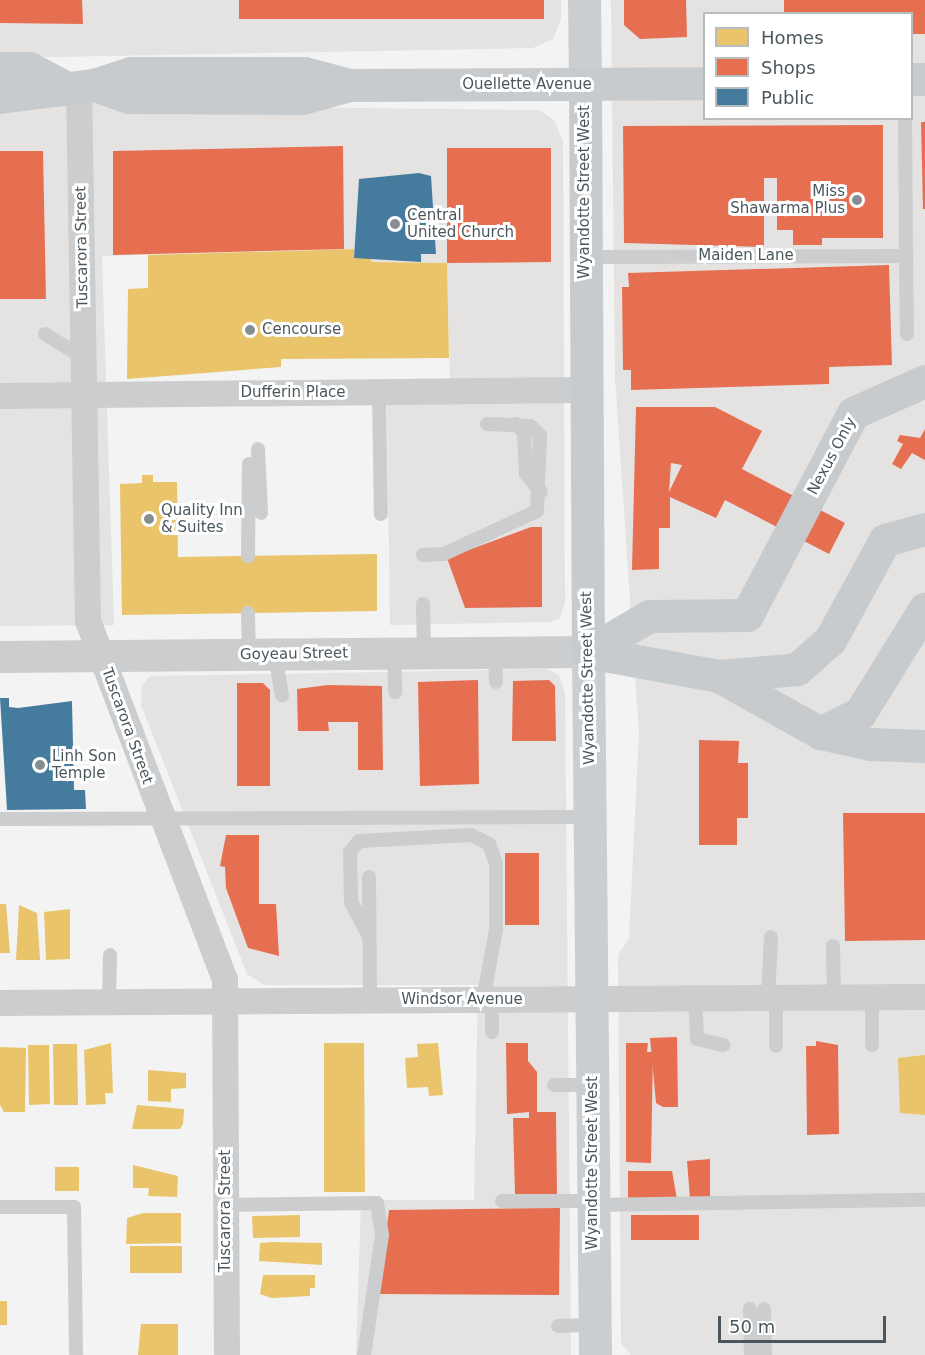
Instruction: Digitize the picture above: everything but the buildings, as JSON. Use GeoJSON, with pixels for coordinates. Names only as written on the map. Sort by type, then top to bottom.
{"type":"FeatureCollection","features":[{"type":"Feature","properties":{"kind":"main road","name":"Wyandotte Street West"},"geometry":{"type":"LineString","coordinates":[[584,0],[595,1340]]}},
{"type":"Feature","properties":{"kind":"main road","name":"Ouellette Avenue"},"geometry":{"type":"LineString","coordinates":[[0,68],[29,68],[78,85],[129,97],[302,98],[350,85],[585,85],[703,82]]}},
{"type":"Feature","properties":{"kind":"main road"},"geometry":{"type":"LineString","coordinates":[[0,96],[27,96],[78,85]]}},
{"type":"Feature","properties":{"kind":"main road","name":"Nexus Only"},"geometry":{"type":"LineString","coordinates":[[588,652],[650,616],[747,615],[853,413],[925,381]]}},
{"type":"Feature","properties":{"kind":"main road"},"geometry":{"type":"LineString","coordinates":[[588,652],[718,676],[797,669],[814,658],[830,640],[885,540],[925,530]]}},
{"type":"Feature","properties":{"kind":"main road"},"geometry":{"type":"LineString","coordinates":[[820,733],[860,713],[925,608]]}},
{"type":"Feature","properties":{"kind":"main road"},"geometry":{"type":"LineString","coordinates":[[718,676],[820,733],[870,744],[925,746]]}},
{"type":"Feature","properties":{"kind":"street","name":"Tuscarora Street"},"geometry":{"type":"LineString","coordinates":[[78,85],[88,621],[161,818],[225,979],[227,1355]]}},
{"type":"Feature","properties":{"kind":"street","name":"Dufferin Place"},"geometry":{"type":"LineString","coordinates":[[0,396],[586,390]]}},
{"type":"Feature","properties":{"kind":"street","name":"Goyeau Street"},"geometry":{"type":"LineString","coordinates":[[0,657],[409,653],[495,667],[588,652]]}},
{"type":"Feature","properties":{"kind":"street","name":"Windsor Avenue"},"geometry":{"type":"LineString","coordinates":[[0,1003],[925,997]]}},
{"type":"Feature","properties":{"kind":"lane"},"geometry":{"type":"LineString","coordinates":[[905,120],[907,334]]}},
{"type":"Feature","properties":{"kind":"lane","name":"Maiden Lane"},"geometry":{"type":"LineString","coordinates":[[585,257],[906,256]]}},
{"type":"Feature","properties":{"kind":"lane"},"geometry":{"type":"LineString","coordinates":[[45,334],[84,358]]}},
{"type":"Feature","properties":{"kind":"lane"},"geometry":{"type":"LineString","coordinates":[[379,393],[381,514]]}},
{"type":"Feature","properties":{"kind":"lane"},"geometry":{"type":"LineString","coordinates":[[423,555],[444,554],[527,520],[537,511],[541,492],[526,474],[524,433],[516,424],[487,424]]}},
{"type":"Feature","properties":{"kind":"lane"},"geometry":{"type":"LineString","coordinates":[[258,449],[261,513]]}},
{"type":"Feature","properties":{"kind":"lane"},"geometry":{"type":"LineString","coordinates":[[248,556],[249,464]]}},
{"type":"Feature","properties":{"kind":"lane"},"geometry":{"type":"LineString","coordinates":[[395,692],[423,604]]}},
{"type":"Feature","properties":{"kind":"lane"},"geometry":{"type":"LineString","coordinates":[[248,613],[262,655],[282,696]]}},
{"type":"Feature","properties":{"kind":"lane"},"geometry":{"type":"LineString","coordinates":[[0,819],[590,817]]}},
{"type":"Feature","properties":{"kind":"lane"},"geometry":{"type":"LineString","coordinates":[[369,937],[351,902],[350,852],[359,841],[471,835],[489,844],[496,863],[496,930],[487,1000],[492,1032]]}},
{"type":"Feature","properties":{"kind":"lane"},"geometry":{"type":"LineString","coordinates":[[369,877],[370,1000]]}},
{"type":"Feature","properties":{"kind":"lane"},"geometry":{"type":"LineString","coordinates":[[771,937],[776,1046]]}},
{"type":"Feature","properties":{"kind":"lane"},"geometry":{"type":"LineString","coordinates":[[833,946],[834,998]]}},
{"type":"Feature","properties":{"kind":"lane"},"geometry":{"type":"LineString","coordinates":[[109,1002],[110,955]]}},
{"type":"Feature","properties":{"kind":"lane"},"geometry":{"type":"LineString","coordinates":[[872,998],[872,1045]]}},
{"type":"Feature","properties":{"kind":"lane"},"geometry":{"type":"LineString","coordinates":[[694,999],[697,1039],[723,1045]]}},
{"type":"Feature","properties":{"kind":"lane"},"geometry":{"type":"LineString","coordinates":[[554,1085],[592,1084]]}},
{"type":"Feature","properties":{"kind":"lane"},"geometry":{"type":"LineString","coordinates":[[502,1201],[593,1203],[925,1200]]}},
{"type":"Feature","properties":{"kind":"lane"},"geometry":{"type":"LineString","coordinates":[[226,1205],[377,1203],[382,1235],[364,1355]]}},
{"type":"Feature","properties":{"kind":"lane"},"geometry":{"type":"LineString","coordinates":[[0,1207],[74,1207],[76,1355]]}},
{"type":"Feature","properties":{"kind":"lane"},"geometry":{"type":"LineString","coordinates":[[750,1309],[751,1355]]}},
{"type":"Feature","properties":{"kind":"lane"},"geometry":{"type":"LineString","coordinates":[[764,1309],[765,1355]]}},
{"type":"Feature","properties":{"kind":"lane"},"geometry":{"type":"LineString","coordinates":[[558,1326],[595,1340]]}},
{"type":"Feature","properties":{"kind":"shaded area"},"geometry":{"type":"Polygon","coordinates":[[[0,0],[561,0],[561,20],[553,39],[533,48],[0,58],[0,0]]]}},
{"type":"Feature","properties":{"kind":"shaded area"},"geometry":{"type":"Polygon","coordinates":[[[611,0],[925,0],[925,1355],[631,1355],[621,1343],[618,955],[629,938],[639,733],[615,377],[611,0]]]}},
{"type":"Feature","properties":{"kind":"shaded area"},"geometry":{"type":"Polygon","coordinates":[[[20,97],[193,106],[539,110],[554,120],[563,141],[565,602],[560,618],[551,622],[390,625],[387,404],[450,379],[447,263],[371,262],[354,258],[354,249],[344,249],[102,256],[114,625],[0,626],[0,99],[20,97]]]}},
{"type":"Feature","properties":{"kind":"shaded area"},"geometry":{"type":"Polygon","coordinates":[[[546,669],[559,675],[565,693],[571,1355],[356,1355],[361,1200],[474,1200],[478,985],[264,985],[247,974],[141,705],[142,685],[150,676],[546,669]]]}},
{"type":"Feature","properties":{"kind":"place","name":"Miss Shawarma Plus"},"geometry":{"type":"Point","coordinates":[857,200]}},
{"type":"Feature","properties":{"kind":"place","name":"Central United Church"},"geometry":{"type":"Point","coordinates":[395,224]}},
{"type":"Feature","properties":{"kind":"place","name":"Cencourse"},"geometry":{"type":"Point","coordinates":[250,330]}},
{"type":"Feature","properties":{"kind":"place","name":"Quality Inn & Suites"},"geometry":{"type":"Point","coordinates":[149,519]}},
{"type":"Feature","properties":{"kind":"place","name":"Linh Son Temple"},"geometry":{"type":"Point","coordinates":[40,765]}}]}
